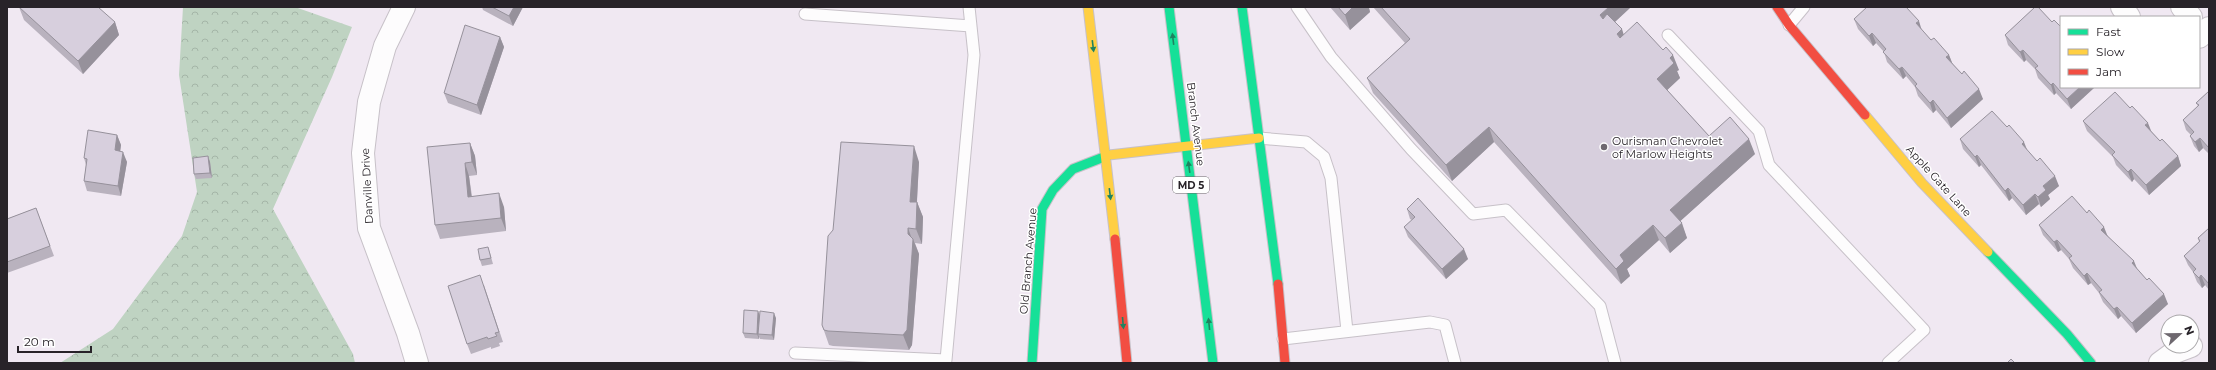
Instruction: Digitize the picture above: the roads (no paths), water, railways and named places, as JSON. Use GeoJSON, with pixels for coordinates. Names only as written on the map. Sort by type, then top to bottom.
{"type":"FeatureCollection","features":[{"type":"Feature","properties":{"kind":"main road"},"geometry":{"type":"LineString","coordinates":[[1088,7],[1106,155],[1127,363]]}},
{"type":"Feature","properties":{"kind":"main road","name":"Branch Avenue"},"geometry":{"type":"LineString","coordinates":[[1169,7],[1213,363]]}},
{"type":"Feature","properties":{"kind":"main road"},"geometry":{"type":"LineString","coordinates":[[1242,7],[1285,363]]}},
{"type":"Feature","properties":{"kind":"main road","name":"Apple Gate Lane"},"geometry":{"type":"LineString","coordinates":[[1777,7],[1788,25],[1922,183],[2067,334],[2091,363]]}},
{"type":"Feature","properties":{"kind":"main road","name":"Old Branch Avenue"},"geometry":{"type":"LineString","coordinates":[[1032,363],[1042,209],[1053,190],[1073,169],[1106,155],[1259,138]]}},
{"type":"Feature","properties":{"kind":"street","name":"Danville Drive"},"geometry":{"type":"LineString","coordinates":[[404,7],[385,46],[369,102],[363,153],[369,228],[408,333],[417,363]]}},
{"type":"Feature","properties":{"kind":"street"},"geometry":{"type":"LineString","coordinates":[[2122,7],[2128,16]]}},
{"type":"Feature","properties":{"kind":"street"},"geometry":{"type":"LineString","coordinates":[[2182,7],[2190,16]]}},
{"type":"Feature","properties":{"kind":"lane"},"geometry":{"type":"LineString","coordinates":[[795,353],[946,361],[974,55],[969,7]]}},
{"type":"Feature","properties":{"kind":"lane"},"geometry":{"type":"LineString","coordinates":[[1297,7],[1331,57],[1411,149],[1473,214],[1506,210],[1600,306],[1614,363]]}},
{"type":"Feature","properties":{"kind":"lane"},"geometry":{"type":"LineString","coordinates":[[1788,25],[1804,7]]}},
{"type":"Feature","properties":{"kind":"lane"},"geometry":{"type":"LineString","coordinates":[[805,14],[971,26]]}},
{"type":"Feature","properties":{"kind":"lane"},"geometry":{"type":"LineString","coordinates":[[1668,35],[1759,131],[1769,165],[1924,330],[1888,363]]}},
{"type":"Feature","properties":{"kind":"lane"},"geometry":{"type":"LineString","coordinates":[[1259,138],[1306,142],[1324,157],[1331,178],[1347,331]]}},
{"type":"Feature","properties":{"kind":"lane"},"geometry":{"type":"LineString","coordinates":[[1283,339],[1430,322],[1445,326],[1455,363]]}},
{"type":"Feature","properties":{"kind":"place","name":"Ourisman Chevrolet of Marlow Heights"},"geometry":{"type":"Point","coordinates":[1604,147]}}]}
